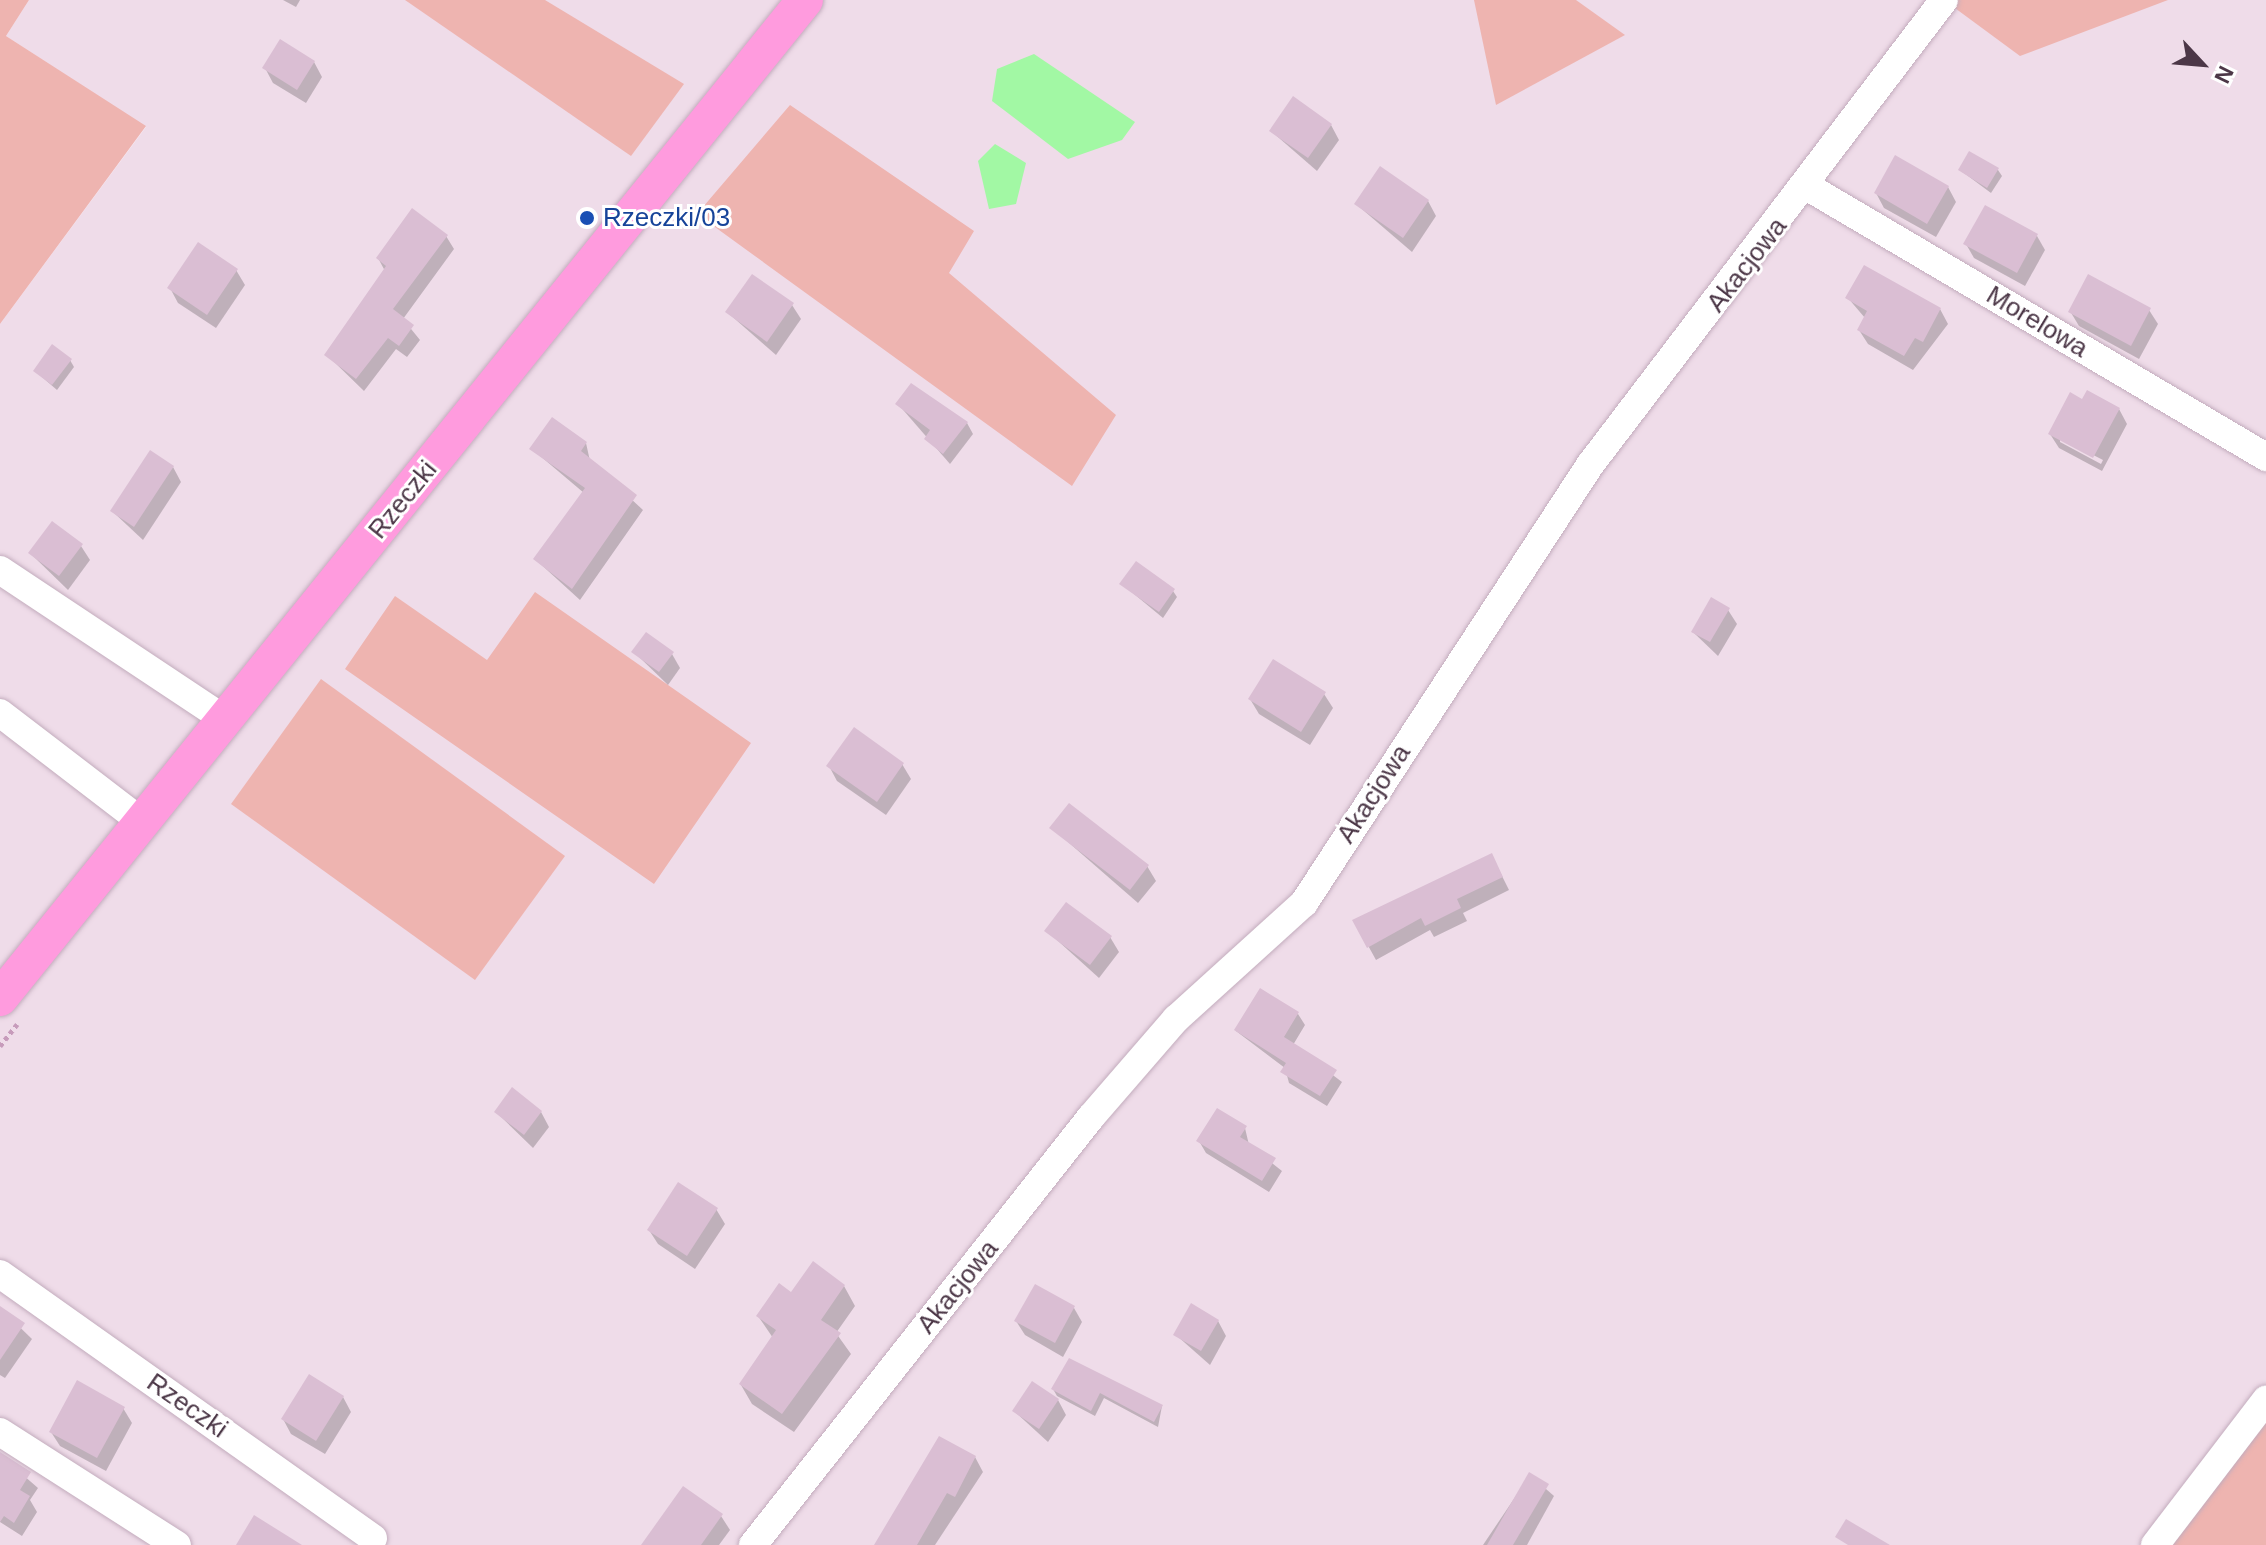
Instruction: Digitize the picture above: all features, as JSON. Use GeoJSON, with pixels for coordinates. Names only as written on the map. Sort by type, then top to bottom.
{"type":"FeatureCollection","features":[{"type":"Feature","properties":{"kind":"main road","name":"Rzeczki"},"geometry":{"type":"LineString","coordinates":[[0,998],[805,0]]}},
{"type":"Feature","properties":{"kind":"street","name":"Akacjowa"},"geometry":{"type":"LineString","coordinates":[[753,1545],[1091,1117],[1176,1019],[1304,903],[1590,465],[1808,187],[1944,0]]}},
{"type":"Feature","properties":{"kind":"street","name":"Morelowa"},"geometry":{"type":"LineString","coordinates":[[1808,187],[2266,457]]}},
{"type":"Feature","properties":{"kind":"street"},"geometry":{"type":"LineString","coordinates":[[0,570],[224,719]]}},
{"type":"Feature","properties":{"kind":"street"},"geometry":{"type":"LineString","coordinates":[[0,713],[141,821]]}},
{"type":"Feature","properties":{"kind":"street","name":"Rzeczki"},"geometry":{"type":"LineString","coordinates":[[0,1274],[373,1538]]}},
{"type":"Feature","properties":{"kind":"street"},"geometry":{"type":"LineString","coordinates":[[2155,1545],[2266,1400]]}},
{"type":"Feature","properties":{"kind":"street"},"geometry":{"type":"LineString","coordinates":[[0,1432],[177,1545]]}},
{"type":"Feature","properties":{"kind":"shaded area"},"geometry":{"type":"Polygon","coordinates":[[[0,0],[29,0],[6,36],[146,126],[0,324],[0,0]]]}},
{"type":"Feature","properties":{"kind":"shaded area"},"geometry":{"type":"Polygon","coordinates":[[[29,0],[2266,0],[2266,1545],[0,1545],[0,324],[146,127],[6,36],[29,0]]]}},
{"type":"Feature","properties":{"kind":"shaded area"},"geometry":{"type":"Polygon","coordinates":[[[405,0],[545,0],[684,84],[631,156],[405,0]]]}},
{"type":"Feature","properties":{"kind":"shaded area"},"geometry":{"type":"Polygon","coordinates":[[[1474,0],[1576,0],[1625,35],[1496,105],[1474,0]]]}},
{"type":"Feature","properties":{"kind":"shaded area"},"geometry":{"type":"Polygon","coordinates":[[[1944,0],[2168,0],[2020,56],[1944,0]]]}},
{"type":"Feature","properties":{"kind":"shaded area"},"geometry":{"type":"Polygon","coordinates":[[[1034,54],[1135,122],[1122,140],[1068,159],[992,101],[997,69],[1034,54]]]}},
{"type":"Feature","properties":{"kind":"shaded area"},"geometry":{"type":"Polygon","coordinates":[[[790,105],[974,231],[949,273],[1116,415],[1072,486],[697,214],[790,105]]]}},
{"type":"Feature","properties":{"kind":"shaded area"},"geometry":{"type":"Polygon","coordinates":[[[995,144],[1026,163],[1016,204],[989,209],[978,161],[995,144]]]}},
{"type":"Feature","properties":{"kind":"shaded area"},"geometry":{"type":"Polygon","coordinates":[[[535,592],[751,743],[654,884],[345,669],[395,596],[487,660],[535,592]]]}},
{"type":"Feature","properties":{"kind":"shaded area"},"geometry":{"type":"Polygon","coordinates":[[[321,679],[565,856],[475,980],[231,804],[321,679]]]}},
{"type":"Feature","properties":{"kind":"shaded area"},"geometry":{"type":"Polygon","coordinates":[[[2266,1400],[2266,1545],[2154,1545],[2266,1400]]]}},
{"type":"Feature","properties":{"kind":"building"},"geometry":{"type":"Polygon","coordinates":[[[280,39],[315,61],[297,90],[262,68],[280,39]]]}},
{"type":"Feature","properties":{"kind":"building"},"geometry":{"type":"Polygon","coordinates":[[[1293,96],[1332,124],[1308,158],[1269,131],[1293,96]]]}},
{"type":"Feature","properties":{"kind":"building"},"geometry":{"type":"Polygon","coordinates":[[[1969,151],[1999,168],[1987,188],[1958,170],[1969,151]]]}},
{"type":"Feature","properties":{"kind":"building"},"geometry":{"type":"Polygon","coordinates":[[[1895,155],[1949,186],[1927,224],[1874,193],[1895,155]]]}},
{"type":"Feature","properties":{"kind":"building"},"geometry":{"type":"Polygon","coordinates":[[[1380,166],[1429,200],[1403,238],[1354,204],[1380,166]]]}},
{"type":"Feature","properties":{"kind":"building"},"geometry":{"type":"Polygon","coordinates":[[[1985,205],[2038,234],[2017,273],[1963,244],[1985,205]]]}},
{"type":"Feature","properties":{"kind":"building"},"geometry":{"type":"Polygon","coordinates":[[[412,208],[448,235],[393,309],[414,325],[399,346],[388,338],[356,379],[324,355],[386,266],[376,258],[412,208]]]}},
{"type":"Feature","properties":{"kind":"building"},"geometry":{"type":"Polygon","coordinates":[[[198,242],[238,269],[207,315],[167,288],[198,242]]]}},
{"type":"Feature","properties":{"kind":"building"},"geometry":{"type":"Polygon","coordinates":[[[1864,265],[1941,308],[1923,342],[1915,338],[1904,356],[1857,330],[1867,311],[1845,298],[1864,265]]]}},
{"type":"Feature","properties":{"kind":"building"},"geometry":{"type":"Polygon","coordinates":[[[752,274],[794,303],[767,342],[725,312],[752,274]]]}},
{"type":"Feature","properties":{"kind":"building"},"geometry":{"type":"Polygon","coordinates":[[[2088,274],[2151,308],[2131,346],[2068,312],[2088,274]]]}},
{"type":"Feature","properties":{"kind":"building"},"geometry":{"type":"Polygon","coordinates":[[[52,344],[72,359],[52,385],[33,371],[52,344]]]}},
{"type":"Feature","properties":{"kind":"building"},"geometry":{"type":"Polygon","coordinates":[[[911,383],[968,422],[943,454],[924,439],[930,430],[895,404],[911,383]]]}},
{"type":"Feature","properties":{"kind":"building"},"geometry":{"type":"Polygon","coordinates":[[[2087,390],[2120,408],[2093,458],[2048,434],[2070,392],[2082,399],[2087,390]]]}},
{"type":"Feature","properties":{"kind":"building"},"geometry":{"type":"Polygon","coordinates":[[[552,417],[587,442],[581,451],[637,495],[572,589],[533,559],[585,488],[529,449],[552,417]]]}},
{"type":"Feature","properties":{"kind":"building"},"geometry":{"type":"Polygon","coordinates":[[[150,450],[174,466],[134,527],[110,511],[150,450]]]}},
{"type":"Feature","properties":{"kind":"building"},"geometry":{"type":"Polygon","coordinates":[[[52,521],[83,544],[59,576],[28,553],[52,521]]]}},
{"type":"Feature","properties":{"kind":"building"},"geometry":{"type":"Polygon","coordinates":[[[1136,561],[1175,589],[1159,612],[1119,584],[1136,561]]]}},
{"type":"Feature","properties":{"kind":"building"},"geometry":{"type":"Polygon","coordinates":[[[1711,597],[1730,608],[1710,642],[1691,632],[1711,597]]]}},
{"type":"Feature","properties":{"kind":"building"},"geometry":{"type":"Polygon","coordinates":[[[646,632],[674,652],[659,672],[631,652],[646,632]]]}},
{"type":"Feature","properties":{"kind":"building"},"geometry":{"type":"Polygon","coordinates":[[[1273,659],[1326,692],[1301,732],[1248,699],[1273,659]]]}},
{"type":"Feature","properties":{"kind":"building"},"geometry":{"type":"Polygon","coordinates":[[[854,727],[904,763],[877,802],[826,766],[854,727]]]}},
{"type":"Feature","properties":{"kind":"building"},"geometry":{"type":"Polygon","coordinates":[[[1069,803],[1149,865],[1130,890],[1049,828],[1069,803]]]}},
{"type":"Feature","properties":{"kind":"building"},"geometry":{"type":"Polygon","coordinates":[[[1492,853],[1503,877],[1457,899],[1461,908],[1425,926],[1421,918],[1367,948],[1352,920],[1492,853]]]}},
{"type":"Feature","properties":{"kind":"building"},"geometry":{"type":"Polygon","coordinates":[[[1066,902],[1112,936],[1090,965],[1044,931],[1066,902]]]}},
{"type":"Feature","properties":{"kind":"building"},"geometry":{"type":"Polygon","coordinates":[[[1260,988],[1299,1012],[1284,1037],[1337,1070],[1320,1096],[1280,1072],[1286,1063],[1234,1030],[1260,988]]]}},
{"type":"Feature","properties":{"kind":"building"},"geometry":{"type":"Polygon","coordinates":[[[512,1087],[542,1111],[524,1135],[494,1112],[512,1087]]]}},
{"type":"Feature","properties":{"kind":"building"},"geometry":{"type":"Polygon","coordinates":[[[1217,1108],[1247,1126],[1240,1137],[1276,1158],[1262,1181],[1196,1141],[1217,1108]]]}},
{"type":"Feature","properties":{"kind":"building"},"geometry":{"type":"Polygon","coordinates":[[[678,1182],[718,1208],[687,1256],[647,1230],[678,1182]]]}},
{"type":"Feature","properties":{"kind":"building"},"geometry":{"type":"Polygon","coordinates":[[[813,1261],[845,1285],[821,1320],[841,1333],[782,1414],[739,1384],[776,1330],[756,1316],[779,1283],[791,1292],[813,1261]]]}},
{"type":"Feature","properties":{"kind":"building"},"geometry":{"type":"Polygon","coordinates":[[[1035,1284],[1075,1306],[1055,1343],[1014,1321],[1035,1284]]]}},
{"type":"Feature","properties":{"kind":"building"},"geometry":{"type":"Polygon","coordinates":[[[1191,1303],[1219,1320],[1201,1351],[1173,1335],[1191,1303]]]}},
{"type":"Feature","properties":{"kind":"building"},"geometry":{"type":"Polygon","coordinates":[[[0,1306],[25,1323],[0,1360],[0,1306]]]}},
{"type":"Feature","properties":{"kind":"building"},"geometry":{"type":"Polygon","coordinates":[[[1069,1358],[1163,1405],[1154,1422],[1100,1393],[1091,1411],[1051,1389],[1069,1358]]]}},
{"type":"Feature","properties":{"kind":"building"},"geometry":{"type":"Polygon","coordinates":[[[309,1374],[344,1396],[316,1441],[281,1419],[309,1374]]]}},
{"type":"Feature","properties":{"kind":"building"},"geometry":{"type":"Polygon","coordinates":[[[77,1380],[125,1407],[97,1458],[49,1432],[77,1380]]]}},
{"type":"Feature","properties":{"kind":"building"},"geometry":{"type":"Polygon","coordinates":[[[1032,1381],[1059,1399],[1039,1429],[1012,1411],[1032,1381]]]}},
{"type":"Feature","properties":{"kind":"building"},"geometry":{"type":"Polygon","coordinates":[[[939,1436],[976,1456],[955,1497],[947,1493],[917,1545],[874,1545],[939,1436]]]}},
{"type":"Feature","properties":{"kind":"building"},"geometry":{"type":"Polygon","coordinates":[[[0,1452],[31,1472],[20,1490],[30,1496],[14,1523],[4,1516],[0,1522],[0,1452]]]}},
{"type":"Feature","properties":{"kind":"building"},"geometry":{"type":"Polygon","coordinates":[[[1529,1472],[1549,1484],[1513,1545],[1487,1545],[1529,1472]]]}},
{"type":"Feature","properties":{"kind":"building"},"geometry":{"type":"Polygon","coordinates":[[[683,1486],[723,1514],[701,1545],[641,1545],[683,1486]]]}},
{"type":"Feature","properties":{"kind":"building"},"geometry":{"type":"Polygon","coordinates":[[[254,1515],[302,1545],[236,1545],[254,1515]]]}},
{"type":"Feature","properties":{"kind":"building"},"geometry":{"type":"Polygon","coordinates":[[[1846,1519],[1890,1545],[1848,1545],[1835,1537],[1846,1519]]]}},
{"type":"Feature","properties":{"kind":"place","name":"Rzeczki/03"},"geometry":{"type":"Point","coordinates":[587,218]}}]}
